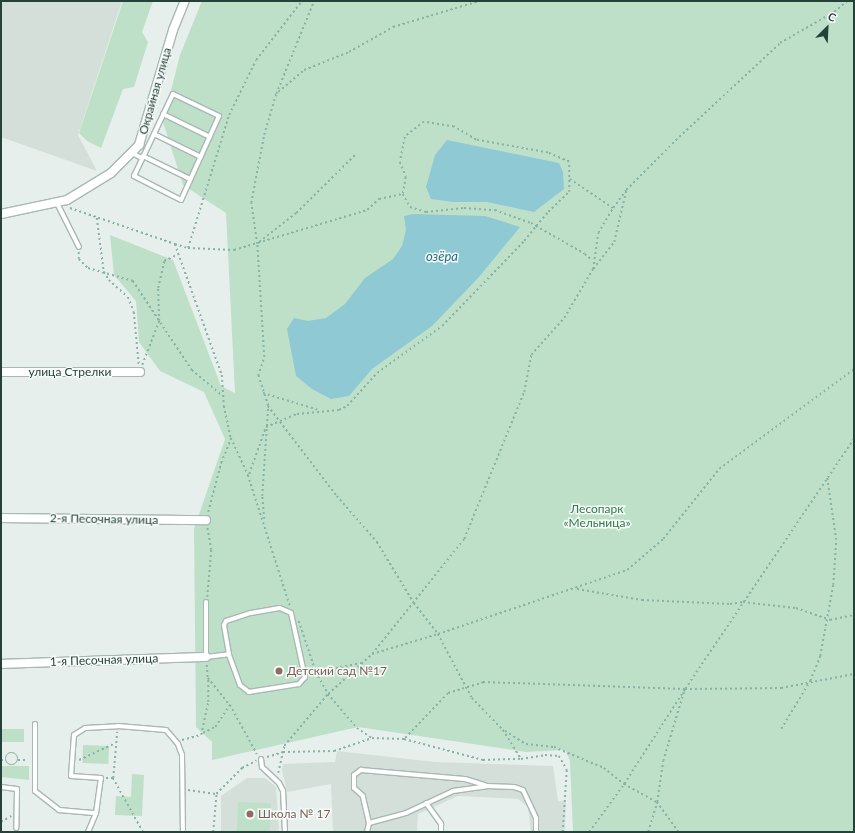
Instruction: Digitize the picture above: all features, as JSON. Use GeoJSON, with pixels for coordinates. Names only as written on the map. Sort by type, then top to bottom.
{"type":"FeatureCollection","features":[{"type":"Feature","properties":{"kind":"street","name":"Окрайная улица"},"geometry":{"type":"LineString","coordinates":[[1,214],[67,200],[111,173],[132,153],[141,139],[173,30],[185,1]]}},
{"type":"Feature","properties":{"kind":"street","name":"улица Стрелки"},"geometry":{"type":"LineString","coordinates":[[1,372],[140,372]]}},
{"type":"Feature","properties":{"kind":"street","name":"2-я Песочная улица"},"geometry":{"type":"LineString","coordinates":[[1,518],[206,520]]}},
{"type":"Feature","properties":{"kind":"street","name":"1-я Песочная улица"},"geometry":{"type":"LineString","coordinates":[[1,664],[206,657]]}},
{"type":"Feature","properties":{"kind":"lane"},"geometry":{"type":"LineString","coordinates":[[173,94],[219,116],[181,200],[134,176],[154,134],[173,94]]}},
{"type":"Feature","properties":{"kind":"lane"},"geometry":{"type":"LineString","coordinates":[[164,114],[210,137]]}},
{"type":"Feature","properties":{"kind":"lane"},"geometry":{"type":"LineString","coordinates":[[154,134],[201,157]]}},
{"type":"Feature","properties":{"kind":"lane"},"geometry":{"type":"LineString","coordinates":[[132,153],[190,179]]}},
{"type":"Feature","properties":{"kind":"lane"},"geometry":{"type":"LineString","coordinates":[[57,203],[79,247]]}},
{"type":"Feature","properties":{"kind":"lane"},"geometry":{"type":"LineString","coordinates":[[206,602],[206,657],[229,654]]}},
{"type":"Feature","properties":{"kind":"lane"},"geometry":{"type":"LineString","coordinates":[[280,608],[290,613],[305,677],[299,684],[249,692],[240,685],[229,654],[224,625],[226,621],[250,613],[280,608]]}},
{"type":"Feature","properties":{"kind":"lane"},"geometry":{"type":"LineString","coordinates":[[35,724],[35,791],[59,810],[96,812]]}},
{"type":"Feature","properties":{"kind":"lane"},"geometry":{"type":"LineString","coordinates":[[88,832],[96,812],[101,778],[71,776],[74,736],[85,728],[118,726],[166,730],[178,744],[182,755],[183,832]]}},
{"type":"Feature","properties":{"kind":"lane"},"geometry":{"type":"LineString","coordinates":[[261,759],[262,766],[279,783],[282,791],[285,832]]}},
{"type":"Feature","properties":{"kind":"lane"},"geometry":{"type":"LineString","coordinates":[[367,832],[369,824],[363,796],[354,788],[354,775],[361,770],[465,779],[487,786]]}},
{"type":"Feature","properties":{"kind":"lane"},"geometry":{"type":"LineString","coordinates":[[369,824],[406,813],[453,791],[487,786],[514,787],[523,790],[536,818],[536,832]]}},
{"type":"Feature","properties":{"kind":"lane"},"geometry":{"type":"LineString","coordinates":[[1,787],[16,789],[16,828]]}},
{"type":"Feature","properties":{"kind":"lane"},"geometry":{"type":"LineString","coordinates":[[426,803],[441,824],[441,832]]}},
{"type":"Feature","properties":{"kind":"path"},"geometry":{"type":"LineString","coordinates":[[188,248],[229,115],[256,60],[302,1]]}},
{"type":"Feature","properties":{"kind":"path"},"geometry":{"type":"LineString","coordinates":[[314,1],[276,94],[264,135],[251,203],[258,244],[264,357],[258,376],[262,392],[268,406],[282,421],[337,496],[377,542],[414,603],[438,634],[467,686],[472,698],[503,730],[521,759]]}},
{"type":"Feature","properties":{"kind":"path"},"geometry":{"type":"LineString","coordinates":[[276,94],[304,70],[349,52],[394,27],[479,1]]}},
{"type":"Feature","properties":{"kind":"path"},"geometry":{"type":"LineString","coordinates":[[594,269],[593,260],[598,233],[626,190],[780,43],[834,12],[847,1]]}},
{"type":"Feature","properties":{"kind":"path"},"geometry":{"type":"LineString","coordinates":[[248,475],[266,427],[297,414],[321,410],[339,410],[347,406],[377,373],[442,326],[536,226],[569,192],[569,162],[548,154],[476,140],[454,127],[424,122],[404,137],[400,162],[406,177],[403,194],[410,207],[426,212],[464,208],[495,210],[536,226],[593,260]]}},
{"type":"Feature","properties":{"kind":"path"},"geometry":{"type":"LineString","coordinates":[[258,244],[296,213],[356,155]]}},
{"type":"Feature","properties":{"kind":"path"},"geometry":{"type":"LineString","coordinates":[[569,179],[613,208]]}},
{"type":"Feature","properties":{"kind":"path"},"geometry":{"type":"LineString","coordinates":[[279,783],[278,772],[284,752],[284,746],[328,694],[372,654],[464,539],[524,392],[531,355],[564,318],[594,269],[614,242],[626,190]]}},
{"type":"Feature","properties":{"kind":"path"},"geometry":{"type":"LineString","coordinates":[[57,203],[188,248],[234,250],[367,210],[379,199],[403,194]]}},
{"type":"Feature","properties":{"kind":"path"},"geometry":{"type":"LineString","coordinates":[[97,218],[104,272],[109,280],[128,297],[134,312],[140,372]]}},
{"type":"Feature","properties":{"kind":"path"},"geometry":{"type":"LineString","coordinates":[[175,244],[222,375],[223,396],[231,438],[248,475],[264,522],[273,559],[291,607]]}},
{"type":"Feature","properties":{"kind":"path"},"geometry":{"type":"LineString","coordinates":[[79,247],[79,259],[88,268],[133,281],[192,370],[223,396]]}},
{"type":"Feature","properties":{"kind":"path"},"geometry":{"type":"LineString","coordinates":[[140,372],[159,320],[158,288],[164,261],[178,254]]}},
{"type":"Feature","properties":{"kind":"path"},"geometry":{"type":"LineString","coordinates":[[372,654],[438,634],[627,570],[663,539],[719,469],[854,369]]}},
{"type":"Feature","properties":{"kind":"path"},"geometry":{"type":"LineString","coordinates":[[262,392],[321,410]]}},
{"type":"Feature","properties":{"kind":"path"},"geometry":{"type":"LineString","coordinates":[[264,522],[262,496],[268,406]]}},
{"type":"Feature","properties":{"kind":"path"},"geometry":{"type":"LineString","coordinates":[[206,602],[211,578],[211,550],[206,520],[221,463],[231,438]]}},
{"type":"Feature","properties":{"kind":"path"},"geometry":{"type":"LineString","coordinates":[[589,832],[624,784],[685,689],[854,438]]}},
{"type":"Feature","properties":{"kind":"path"},"geometry":{"type":"LineString","coordinates":[[782,728],[810,681],[820,656],[833,585],[836,540],[827,477]]}},
{"type":"Feature","properties":{"kind":"path"},"geometry":{"type":"LineString","coordinates":[[576,588],[642,600],[730,604],[743,602],[796,608],[826,619],[854,615]]}},
{"type":"Feature","properties":{"kind":"path"},"geometry":{"type":"LineString","coordinates":[[295,614],[303,628],[316,672],[328,694],[357,728],[372,738]]}},
{"type":"Feature","properties":{"kind":"path"},"geometry":{"type":"LineString","coordinates":[[202,733],[208,702],[206,657]]}},
{"type":"Feature","properties":{"kind":"path"},"geometry":{"type":"LineString","coordinates":[[316,672],[361,663]]}},
{"type":"Feature","properties":{"kind":"path"},"geometry":{"type":"LineString","coordinates":[[404,739],[448,693],[483,682],[685,689],[781,688],[810,681],[854,674]]}},
{"type":"Feature","properties":{"kind":"path"},"geometry":{"type":"LineString","coordinates":[[208,678],[230,705],[261,759]]}},
{"type":"Feature","properties":{"kind":"path"},"geometry":{"type":"LineString","coordinates":[[648,832],[657,802],[663,761],[685,689]]}},
{"type":"Feature","properties":{"kind":"path"},"geometry":{"type":"LineString","coordinates":[[178,744],[215,727],[230,705]]}},
{"type":"Feature","properties":{"kind":"path"},"geometry":{"type":"LineString","coordinates":[[118,726],[113,778],[143,832]]}},
{"type":"Feature","properties":{"kind":"path"},"geometry":{"type":"LineString","coordinates":[[503,730],[526,744],[554,747],[604,768],[624,784],[657,802],[679,832]]}},
{"type":"Feature","properties":{"kind":"path"},"geometry":{"type":"LineString","coordinates":[[213,832],[216,794],[242,768],[261,759],[284,752],[334,751],[372,738],[404,739],[483,760],[521,759],[545,755],[559,756],[567,770],[563,832]]}},
{"type":"Feature","properties":{"kind":"path"},"geometry":{"type":"LineString","coordinates":[[72,763],[116,743]]}},
{"type":"Feature","properties":{"kind":"path"},"geometry":{"type":"LineString","coordinates":[[6,760],[7,756],[13,753],[18,760]]}},
{"type":"Feature","properties":{"kind":"path"},"geometry":{"type":"LineString","coordinates":[[1,760],[6,760],[11,765],[18,760],[34,760]]}},
{"type":"Feature","properties":{"kind":"path"},"geometry":{"type":"LineString","coordinates":[[101,778],[113,778]]}},
{"type":"Feature","properties":{"kind":"path"},"geometry":{"type":"LineString","coordinates":[[183,789],[216,794]]}},
{"type":"Feature","properties":{"kind":"path"},"geometry":{"type":"LineString","coordinates":[[1,822],[16,812]]}},
{"type":"Feature","properties":{"kind":"shaded area"},"geometry":{"type":"Polygon","coordinates":[[[1,1],[122,1],[78,135],[97,171],[1,137],[1,1]]]}},
{"type":"Feature","properties":{"kind":"shaded area"},"geometry":{"type":"Polygon","coordinates":[[[337,751],[435,762],[553,766],[558,801],[566,802],[565,832],[531,832],[528,807],[518,799],[458,796],[418,814],[417,832],[333,832],[331,784],[287,792],[282,770],[283,764],[335,762],[337,751]]]}},
{"type":"Feature","properties":{"kind":"shaded area","name":"Школа № 17"},"geometry":{"type":"Polygon","coordinates":[[[247,778],[265,778],[276,787],[279,832],[221,832],[221,796],[247,778]]]}},
{"type":"Feature","properties":{"kind":"green space"},"geometry":{"type":"Polygon","coordinates":[[[123,1],[153,1],[142,32],[148,42],[134,87],[123,89],[101,148],[87,141],[79,133],[123,1]]]}},
{"type":"Feature","properties":{"kind":"green space","name":"Лесопарк «Мельница»"},"geometry":{"type":"Polygon","coordinates":[[[202,1],[854,1],[854,832],[573,832],[570,761],[565,750],[526,752],[358,727],[212,760],[212,742],[196,727],[194,529],[225,439],[204,392],[160,371],[139,342],[136,301],[114,275],[110,235],[173,260],[221,386],[235,393],[226,213],[183,185],[163,122],[180,55],[202,1]]]}},
{"type":"Feature","properties":{"kind":"green space"},"geometry":{"type":"Polygon","coordinates":[[[1,729],[24,729],[24,742],[1,742],[1,729]]]}},
{"type":"Feature","properties":{"kind":"green space"},"geometry":{"type":"Polygon","coordinates":[[[83,745],[109,746],[108,764],[82,763],[83,745]]]}},
{"type":"Feature","properties":{"kind":"green space"},"geometry":{"type":"Polygon","coordinates":[[[1,766],[29,766],[29,780],[1,777],[1,766]]]}},
{"type":"Feature","properties":{"kind":"green space"},"geometry":{"type":"Polygon","coordinates":[[[132,774],[144,775],[142,816],[115,815],[116,796],[131,797],[132,774]]]}},
{"type":"Feature","properties":{"kind":"green space"},"geometry":{"type":"Polygon","coordinates":[[[238,802],[271,803],[270,832],[237,832],[238,802]]]}},
{"type":"Feature","properties":{"kind":"water"},"geometry":{"type":"Polygon","coordinates":[[[447,140],[559,163],[563,172],[564,189],[534,212],[487,202],[453,202],[431,199],[426,187],[435,155],[447,140]]]}},
{"type":"Feature","properties":{"kind":"water","name":"озёра"},"geometry":{"type":"Polygon","coordinates":[[[414,214],[485,216],[520,227],[479,277],[432,326],[372,369],[349,396],[331,399],[312,389],[296,376],[287,329],[294,318],[308,321],[326,318],[345,304],[365,278],[393,259],[402,246],[406,230],[404,216],[414,214]]]}},
{"type":"Feature","properties":{"kind":"place","name":"Детский сад №17"},"geometry":{"type":"Point","coordinates":[279,671]}},
{"type":"Feature","properties":{"kind":"place","name":"Школа № 17"},"geometry":{"type":"Point","coordinates":[250,814]}}]}
